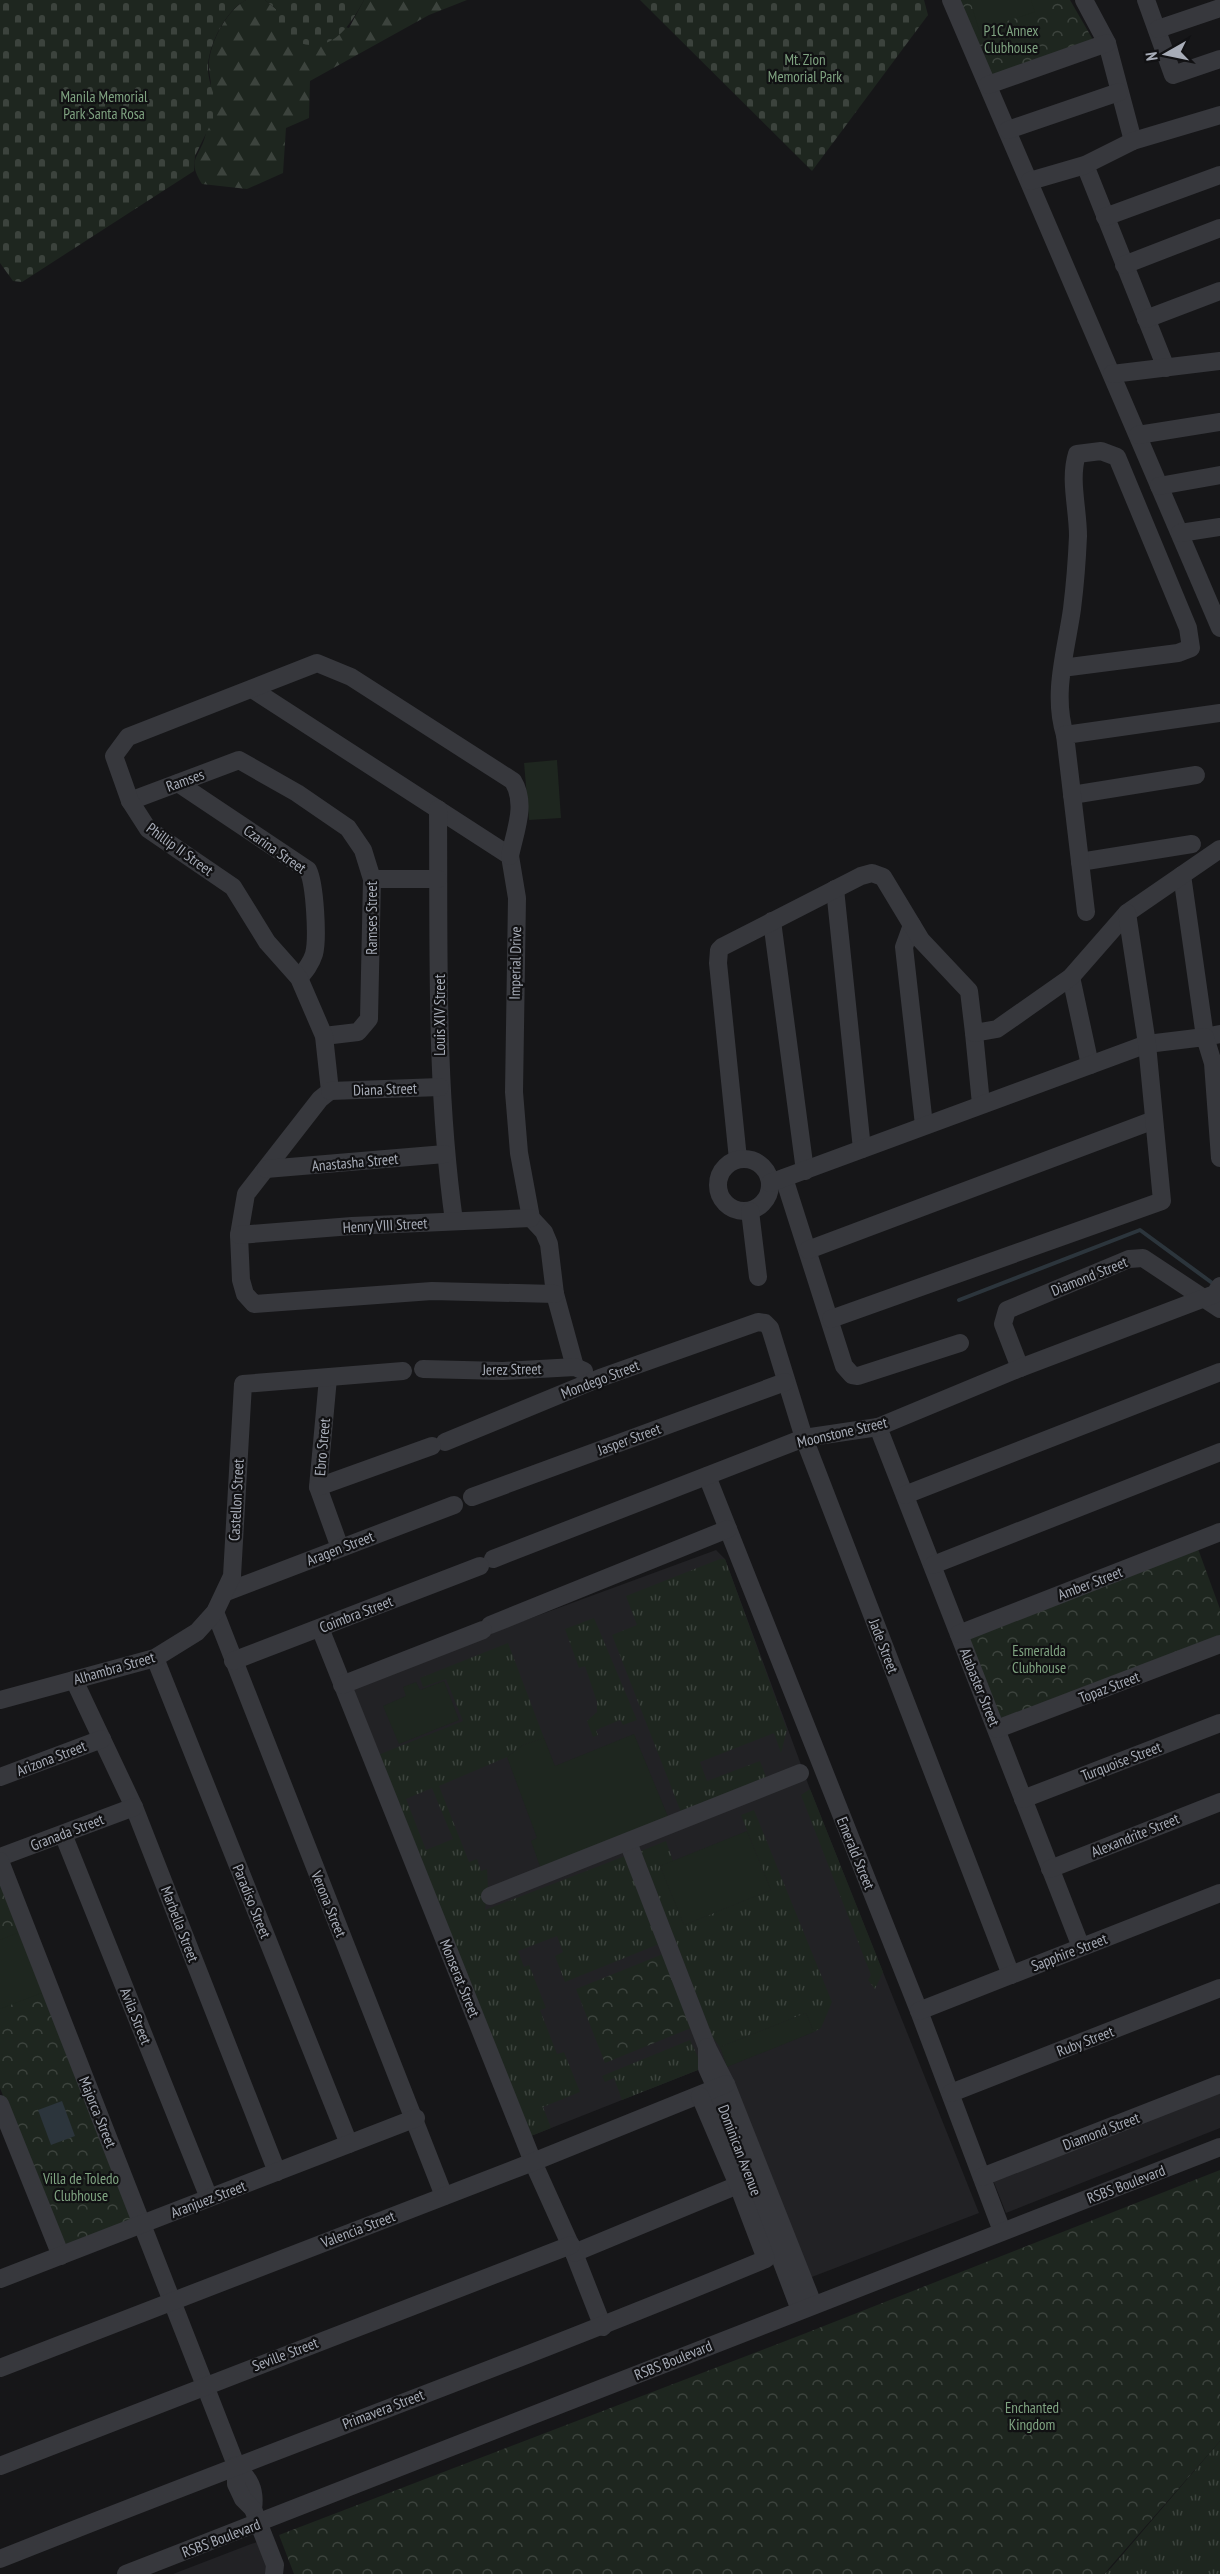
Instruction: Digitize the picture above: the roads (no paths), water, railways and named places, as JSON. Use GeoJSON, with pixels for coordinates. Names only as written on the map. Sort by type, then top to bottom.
{"type":"FeatureCollection","features":[{"type":"Feature","properties":{"kind":"street"},"geometry":{"type":"LineString","coordinates":[[951,0],[1180,533],[1212,588],[1220,628]]}},
{"type":"Feature","properties":{"kind":"street"},"geometry":{"type":"LineString","coordinates":[[1084,0],[1107,43],[1133,141]]}},
{"type":"Feature","properties":{"kind":"street"},"geometry":{"type":"LineString","coordinates":[[1146,0],[1173,75],[1220,59]]}},
{"type":"Feature","properties":{"kind":"street"},"geometry":{"type":"LineString","coordinates":[[1158,29],[1220,8]]}},
{"type":"Feature","properties":{"kind":"street"},"geometry":{"type":"LineString","coordinates":[[988,85],[1107,43]]}},
{"type":"Feature","properties":{"kind":"street"},"geometry":{"type":"LineString","coordinates":[[1008,130],[1119,92]]}},
{"type":"Feature","properties":{"kind":"street"},"geometry":{"type":"LineString","coordinates":[[1030,181],[1084,165],[1133,141],[1220,114]]}},
{"type":"Feature","properties":{"kind":"street"},"geometry":{"type":"LineString","coordinates":[[1084,165],[1166,368]]}},
{"type":"Feature","properties":{"kind":"street"},"geometry":{"type":"LineString","coordinates":[[1105,217],[1220,175]]}},
{"type":"Feature","properties":{"kind":"street"},"geometry":{"type":"LineString","coordinates":[[1124,265],[1220,228]]}},
{"type":"Feature","properties":{"kind":"street"},"geometry":{"type":"LineString","coordinates":[[1146,319],[1220,291]]}},
{"type":"Feature","properties":{"kind":"street"},"geometry":{"type":"LineString","coordinates":[[1112,374],[1220,361]]}},
{"type":"Feature","properties":{"kind":"street"},"geometry":{"type":"LineString","coordinates":[[1138,435],[1220,422]]}},
{"type":"Feature","properties":{"kind":"street"},"geometry":{"type":"LineString","coordinates":[[1062,668],[1156,656],[1191,648],[1188,628],[1118,456],[1101,451],[1077,454],[1073,467],[1078,535],[1072,608],[1062,668],[1059,715],[1065,735],[1086,912]]}},
{"type":"Feature","properties":{"kind":"street"},"geometry":{"type":"LineString","coordinates":[[1160,486],[1220,475]]}},
{"type":"Feature","properties":{"kind":"street"},"geometry":{"type":"LineString","coordinates":[[1180,533],[1220,527]]}},
{"type":"Feature","properties":{"kind":"street","name":"Phillip II Street"},"geometry":{"type":"LineString","coordinates":[[330,1091],[324,1036],[299,978],[267,942],[233,887],[148,829],[130,801],[114,756],[128,737],[317,663],[351,677],[513,781],[519,791],[520,810],[510,856]]}},
{"type":"Feature","properties":{"kind":"street"},"geometry":{"type":"LineString","coordinates":[[252,689],[510,856]]}},
{"type":"Feature","properties":{"kind":"street"},"geometry":{"type":"LineString","coordinates":[[1065,735],[1220,712]]}},
{"type":"Feature","properties":{"kind":"street","name":"Ramses"},"geometry":{"type":"LineString","coordinates":[[130,801],[239,760]]}},
{"type":"Feature","properties":{"kind":"street","name":"Ramses Street"},"geometry":{"type":"LineString","coordinates":[[239,760],[297,793],[348,828],[363,850],[372,879],[369,1019],[358,1032],[324,1036]]}},
{"type":"Feature","properties":{"kind":"street"},"geometry":{"type":"LineString","coordinates":[[1072,795],[1196,774]]}},
{"type":"Feature","properties":{"kind":"street","name":"Czarina Street"},"geometry":{"type":"LineString","coordinates":[[178,783],[308,870],[313,881],[315,952],[310,966],[299,978]]}},
{"type":"Feature","properties":{"kind":"street","name":"Louis XIV Street"},"geometry":{"type":"LineString","coordinates":[[438,809],[440,1087],[445,1154],[454,1221]]}},
{"type":"Feature","properties":{"kind":"street"},"geometry":{"type":"LineString","coordinates":[[1080,862],[1192,844]]}},
{"type":"Feature","properties":{"kind":"street"},"geometry":{"type":"LineString","coordinates":[[974,1033],[997,1029],[1071,977],[1127,912],[1220,849]]}},
{"type":"Feature","properties":{"kind":"street","name":"Imperial Drive"},"geometry":{"type":"LineString","coordinates":[[510,856],[516,898],[514,1092],[519,1153],[531,1218],[544,1232],[549,1244],[555,1294],[575,1367]]}},
{"type":"Feature","properties":{"kind":"street"},"geometry":{"type":"LineString","coordinates":[[738,1159],[719,950],[835,889],[872,873],[883,877],[921,940],[969,991],[981,1104]]}},
{"type":"Feature","properties":{"kind":"street"},"geometry":{"type":"LineString","coordinates":[[1182,875],[1213,1035],[1220,1158]]}},
{"type":"Feature","properties":{"kind":"street"},"geometry":{"type":"LineString","coordinates":[[372,879],[438,879]]}},
{"type":"Feature","properties":{"kind":"street"},"geometry":{"type":"LineString","coordinates":[[835,889],[862,1149]]}},
{"type":"Feature","properties":{"kind":"street"},"geometry":{"type":"LineString","coordinates":[[831,1319],[1162,1201],[1147,1044],[1127,912]]}},
{"type":"Feature","properties":{"kind":"street"},"geometry":{"type":"LineString","coordinates":[[772,921],[805,1170]]}},
{"type":"Feature","properties":{"kind":"street"},"geometry":{"type":"LineString","coordinates":[[912,925],[904,947],[924,1125]]}},
{"type":"Feature","properties":{"kind":"street"},"geometry":{"type":"LineString","coordinates":[[1071,977],[1090,1065]]}},
{"type":"Feature","properties":{"kind":"street"},"geometry":{"type":"LineString","coordinates":[[960,1343],[858,1376],[852,1375],[844,1366],[808,1250],[777,1181],[753,1161],[738,1159],[728,1164],[720,1174],[717,1185],[720,1197],[733,1209],[750,1211],[761,1205],[777,1181],[805,1170],[1147,1044],[1213,1035]]}},
{"type":"Feature","properties":{"kind":"street","name":"Diana Street"},"geometry":{"type":"LineString","coordinates":[[330,1091],[440,1087]]}},
{"type":"Feature","properties":{"kind":"street"},"geometry":{"type":"LineString","coordinates":[[330,1091],[320,1099],[246,1194],[239,1235],[241,1280],[245,1294],[254,1304],[432,1291],[555,1294]]}},
{"type":"Feature","properties":{"kind":"street"},"geometry":{"type":"LineString","coordinates":[[808,1250],[1154,1120]]}},
{"type":"Feature","properties":{"kind":"street","name":"Anastasha Street"},"geometry":{"type":"LineString","coordinates":[[266,1169],[445,1154]]}},
{"type":"Feature","properties":{"kind":"street"},"geometry":{"type":"LineString","coordinates":[[750,1211],[759,1277]]}},
{"type":"Feature","properties":{"kind":"street","name":"Henry VIII Street"},"geometry":{"type":"LineString","coordinates":[[239,1235],[531,1218]]}},
{"type":"Feature","properties":{"kind":"street","name":"Diamond Street"},"geometry":{"type":"LineString","coordinates":[[1020,1368],[1003,1324],[1007,1310],[1129,1259],[1143,1258],[1220,1309]]}},
{"type":"Feature","properties":{"kind":"street","name":"Moonstone Street"},"geometry":{"type":"LineString","coordinates":[[486,1563],[804,1438],[878,1427],[1020,1368],[1215,1294],[1220,1286]]}},
{"type":"Feature","properties":{"kind":"street","name":"Mondego Street"},"geometry":{"type":"LineString","coordinates":[[318,1487],[438,1444],[600,1378],[758,1322]]}},
{"type":"Feature","properties":{"kind":"street","name":"Jade Street"},"geometry":{"type":"LineString","coordinates":[[758,1322],[765,1323],[770,1328],[804,1438],[1011,1975]]}},
{"type":"Feature","properties":{"kind":"street","name":"Jerez Street"},"geometry":{"type":"LineString","coordinates":[[423,1369],[502,1371],[575,1367],[600,1378]]}},
{"type":"Feature","properties":{"kind":"street"},"geometry":{"type":"LineString","coordinates":[[328,1378],[403,1371]]}},
{"type":"Feature","properties":{"kind":"street"},"geometry":{"type":"LineString","coordinates":[[905,1495],[1220,1372]]}},
{"type":"Feature","properties":{"kind":"street","name":"Castellon Street"},"geometry":{"type":"LineString","coordinates":[[215,1612],[226,1592],[231,1576],[243,1384],[328,1378]]}},
{"type":"Feature","properties":{"kind":"street","name":"Ebro Street"},"geometry":{"type":"LineString","coordinates":[[328,1378],[318,1487],[340,1548]]}},
{"type":"Feature","properties":{"kind":"street","name":"Jasper Street"},"geometry":{"type":"LineString","coordinates":[[472,1497],[785,1382]]}},
{"type":"Feature","properties":{"kind":"street","name":"Alabaster Street"},"geometry":{"type":"LineString","coordinates":[[878,1427],[1081,1947]]}},
{"type":"Feature","properties":{"kind":"street"},"geometry":{"type":"LineString","coordinates":[[933,1565],[1220,1452]]}},
{"type":"Feature","properties":{"kind":"street","name":"Emerald Street"},"geometry":{"type":"LineString","coordinates":[[707,1476],[919,2011],[1002,2231]]}},
{"type":"Feature","properties":{"kind":"street","name":"Aragen Street"},"geometry":{"type":"LineString","coordinates":[[226,1592],[454,1505]]}},
{"type":"Feature","properties":{"kind":"street"},"geometry":{"type":"LineString","coordinates":[[342,1685],[728,1529]]}},
{"type":"Feature","properties":{"kind":"street","name":"Amber Street"},"geometry":{"type":"LineString","coordinates":[[959,1634],[1220,1532]]}},
{"type":"Feature","properties":{"kind":"street","name":"Coimbra Street"},"geometry":{"type":"LineString","coordinates":[[233,1661],[486,1563]]}},
{"type":"Feature","properties":{"kind":"street","name":"Alhambra Street"},"geometry":{"type":"LineString","coordinates":[[0,1700],[154,1659],[197,1632],[215,1612]]}},
{"type":"Feature","properties":{"kind":"street","name":"Verona Street"},"geometry":{"type":"LineString","coordinates":[[215,1612],[416,2118],[444,2196]]}},
{"type":"Feature","properties":{"kind":"street","name":"Monserat Street"},"geometry":{"type":"LineString","coordinates":[[320,1628],[533,2162],[572,2249],[603,2327]]}},
{"type":"Feature","properties":{"kind":"street","name":"Topaz Street"},"geometry":{"type":"LineString","coordinates":[[997,1730],[1220,1644]]}},
{"type":"Feature","properties":{"kind":"street","name":"Paradiso Street"},"geometry":{"type":"LineString","coordinates":[[154,1659],[349,2144]]}},
{"type":"Feature","properties":{"kind":"street","name":"Marbella Street"},"geometry":{"type":"LineString","coordinates":[[74,1680],[134,1807],[277,2172]]}},
{"type":"Feature","properties":{"kind":"street","name":"Turquoise Street"},"geometry":{"type":"LineString","coordinates":[[1023,1799],[1220,1723]]}},
{"type":"Feature","properties":{"kind":"street","name":"Arizona Street"},"geometry":{"type":"LineString","coordinates":[[0,1777],[102,1738]]}},
{"type":"Feature","properties":{"kind":"street"},"geometry":{"type":"LineString","coordinates":[[490,1896],[800,1773]]}},
{"type":"Feature","properties":{"kind":"street","name":"Alexandrite Street"},"geometry":{"type":"LineString","coordinates":[[1050,1869],[1220,1802]]}},
{"type":"Feature","properties":{"kind":"street","name":"Granada Street"},"geometry":{"type":"LineString","coordinates":[[0,1859],[134,1807]]}},
{"type":"Feature","properties":{"kind":"street","name":"Avila Street"},"geometry":{"type":"LineString","coordinates":[[63,1834],[209,2198]]}},
{"type":"Feature","properties":{"kind":"street"},"geometry":{"type":"LineString","coordinates":[[628,1842],[707,2047],[707,2068],[738,2185]]}},
{"type":"Feature","properties":{"kind":"street","name":"Majorca Street"},"geometry":{"type":"LineString","coordinates":[[0,1859],[236,2464],[237,2484],[243,2499],[256,2516],[278,2571]]}},
{"type":"Feature","properties":{"kind":"street","name":"Sapphire Street"},"geometry":{"type":"LineString","coordinates":[[919,2011],[1220,1893]]}},
{"type":"Feature","properties":{"kind":"street","name":"Ruby Street"},"geometry":{"type":"LineString","coordinates":[[951,2093],[1220,1988]]}},
{"type":"Feature","properties":{"kind":"street","name":"Diamond Street"},"geometry":{"type":"LineString","coordinates":[[982,2177],[1220,2084]]}},
{"type":"Feature","properties":{"kind":"street","name":"Valencia Street"},"geometry":{"type":"LineString","coordinates":[[0,2368],[533,2162],[714,2089]]}},
{"type":"Feature","properties":{"kind":"street","name":"Dominican Avenue"},"geometry":{"type":"LineString","coordinates":[[714,2089],[807,2307]]}},
{"type":"Feature","properties":{"kind":"street"},"geometry":{"type":"LineString","coordinates":[[0,2104],[61,2256]]}},
{"type":"Feature","properties":{"kind":"street","name":"Aranjuez Street"},"geometry":{"type":"LineString","coordinates":[[1,2276],[61,2256],[416,2118]]}},
{"type":"Feature","properties":{"kind":"street","name":"RSBS Boulevard"},"geometry":{"type":"LineString","coordinates":[[126,2574],[256,2516],[1220,2147]]}},
{"type":"Feature","properties":{"kind":"street","name":"Seville Street"},"geometry":{"type":"LineString","coordinates":[[0,2466],[204,2385],[738,2185]]}},
{"type":"Feature","properties":{"kind":"street","name":"Primavera Street"},"geometry":{"type":"LineString","coordinates":[[0,2559],[236,2464],[603,2327],[766,2259],[738,2185]]}},
{"type":"Feature","properties":{"kind":"waterway"},"geometry":{"type":"LineString","coordinates":[[959,1300],[1140,1230],[1215,1285]]}},
{"type":"Feature","properties":{"kind":"park label","name":"P1C Annex Clubhouse"},"geometry":{"type":"Point","coordinates":[1011,38]}},
{"type":"Feature","properties":{"kind":"park label","name":"Mt. Zion Memorial Park"},"geometry":{"type":"Point","coordinates":[805,68]}},
{"type":"Feature","properties":{"kind":"park label","name":"Manila Memorial Park Santa Rosa"},"geometry":{"type":"Point","coordinates":[104,104]}},
{"type":"Feature","properties":{"kind":"park label","name":"Esmeralda Clubhouse"},"geometry":{"type":"Point","coordinates":[1039,1658]}},
{"type":"Feature","properties":{"kind":"park label","name":"Villa de Toledo Clubhouse"},"geometry":{"type":"Point","coordinates":[81,2186]}},
{"type":"Feature","properties":{"kind":"park label","name":"Enchanted Kingdom"},"geometry":{"type":"Point","coordinates":[1032,2416]}}]}
